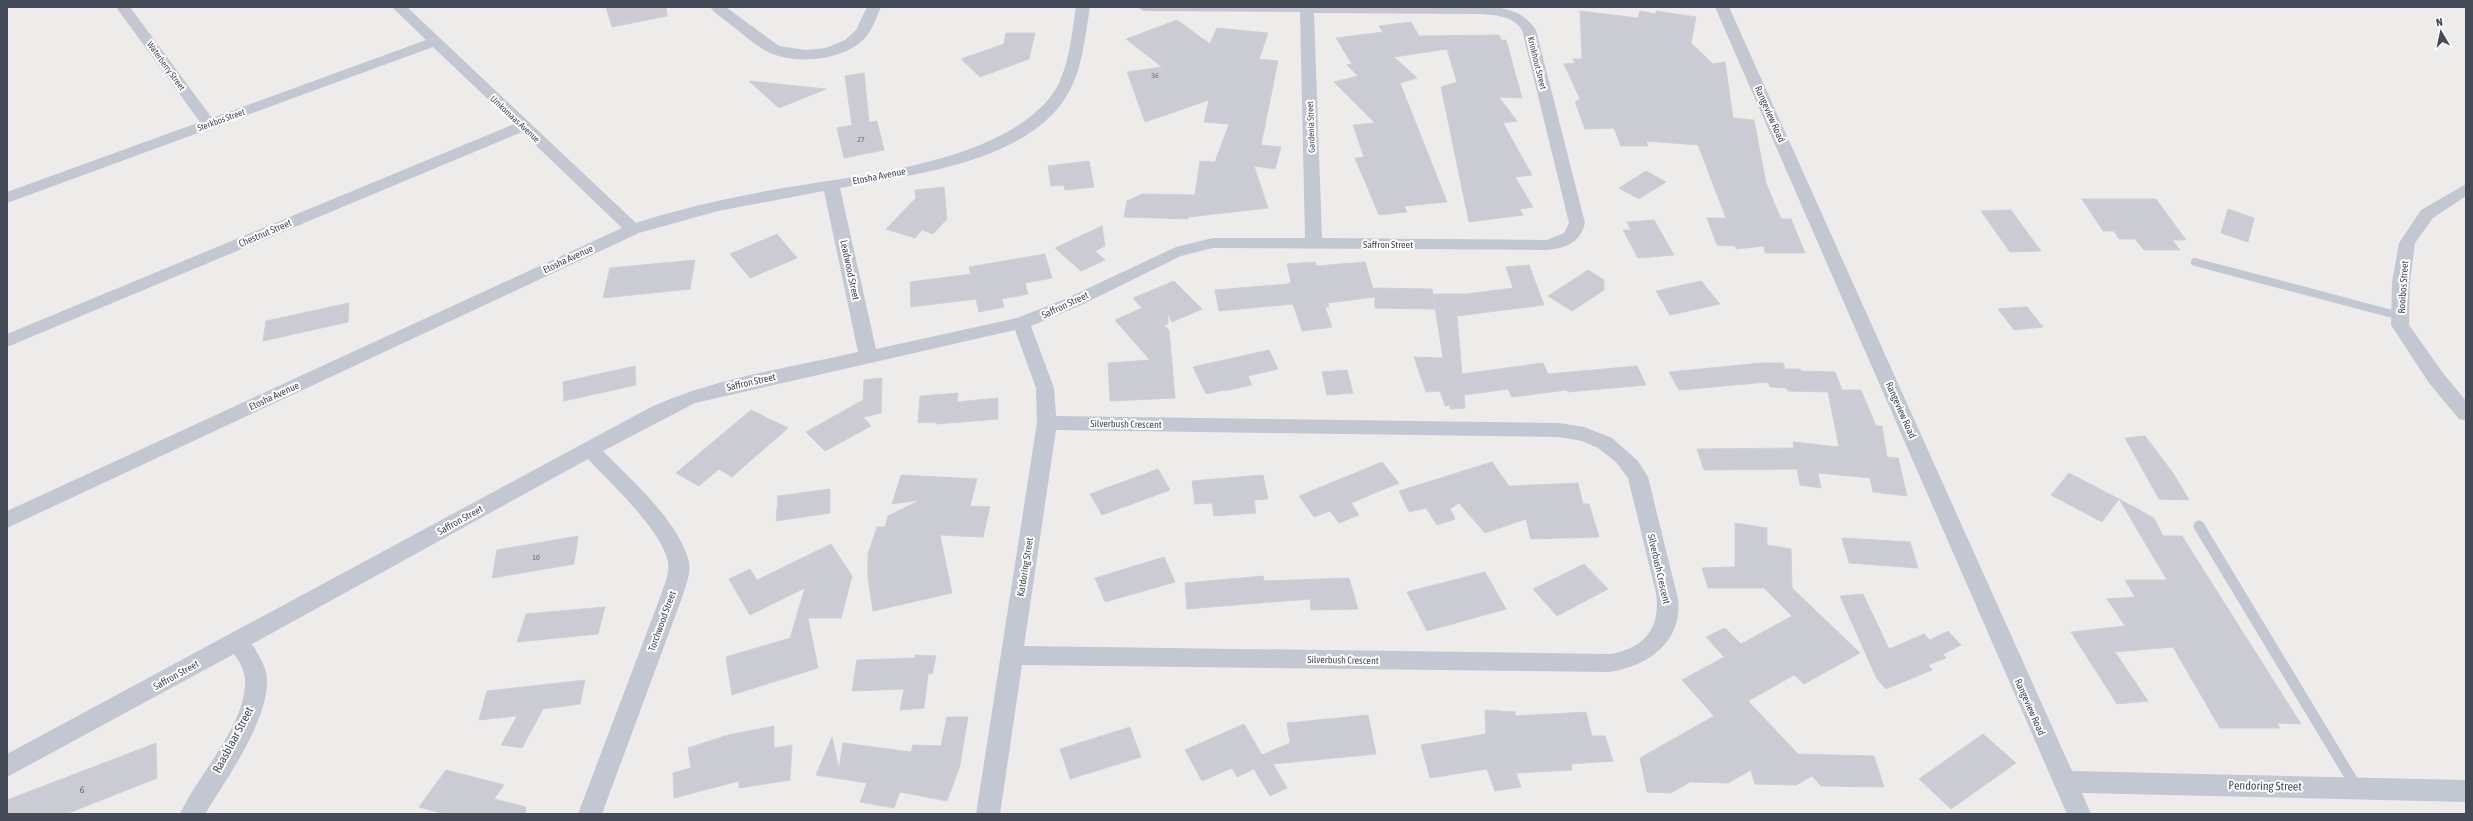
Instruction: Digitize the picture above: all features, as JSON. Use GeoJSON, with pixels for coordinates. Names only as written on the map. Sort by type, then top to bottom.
{"type":"FeatureCollection","features":[{"type":"Feature","properties":{"kind":"street","name":"Waterberry Street"},"geometry":{"type":"LineString","coordinates":[[123,7],[210,124]]}},
{"type":"Feature","properties":{"kind":"street","name":"Umkomaas Avenue"},"geometry":{"type":"LineString","coordinates":[[399,7],[434,42],[633,228]]}},
{"type":"Feature","properties":{"kind":"street"},"geometry":{"type":"LineString","coordinates":[[717,7],[773,49],[800,54],[830,51],[846,45],[858,37],[865,29],[874,7]]}},
{"type":"Feature","properties":{"kind":"street","name":"Etosha Avenue"},"geometry":{"type":"LineString","coordinates":[[7,520],[633,228],[685,212],[949,161],[992,146],[1029,125],[1054,103],[1065,86],[1070,72],[1083,7]]}},
{"type":"Feature","properties":{"kind":"street","name":"Krinkhout Street"},"geometry":{"type":"LineString","coordinates":[[1144,7],[1492,11],[1514,16],[1522,21],[1529,30],[1577,223],[1574,233],[1567,240]]}},
{"type":"Feature","properties":{"kind":"street","name":"Rangeview Road"},"geometry":{"type":"LineString","coordinates":[[1722,7],[2079,814]]}},
{"type":"Feature","properties":{"kind":"street","name":"Gardenia Street"},"geometry":{"type":"LineString","coordinates":[[1307,10],[1314,244]]}},
{"type":"Feature","properties":{"kind":"street","name":"Sterkbos Street"},"geometry":{"type":"LineString","coordinates":[[7,198],[434,42]]}},
{"type":"Feature","properties":{"kind":"street","name":"Chestnut Street"},"geometry":{"type":"LineString","coordinates":[[7,341],[523,126]]}},
{"type":"Feature","properties":{"kind":"street","name":"Leadwood Street"},"geometry":{"type":"LineString","coordinates":[[831,185],[868,356]]}},
{"type":"Feature","properties":{"kind":"street","name":"Rooibos Street"},"geometry":{"type":"LineString","coordinates":[[2466,189],[2427,214],[2407,242],[2401,282],[2400,316],[2400,325],[2436,378],[2466,414]]}},
{"type":"Feature","properties":{"kind":"street","name":"Saffron Street"},"geometry":{"type":"LineString","coordinates":[[7,766],[658,412],[689,398],[721,389],[1021,323],[1071,303],[1187,248],[1213,243],[1547,245],[1567,240]]}},
{"type":"Feature","properties":{"kind":"street","name":"Katdoring Street"},"geometry":{"type":"LineString","coordinates":[[988,814],[1047,424],[1045,388],[1021,323]]}},
{"type":"Feature","properties":{"kind":"street","name":"Silverbush Crescent"},"geometry":{"type":"LineString","coordinates":[[1012,655],[1610,663],[1623,662],[1640,656],[1652,647],[1661,635],[1668,605],[1638,477],[1630,464],[1619,452],[1592,435],[1559,430],[1047,424]]}},
{"type":"Feature","properties":{"kind":"street","name":"Torchwood Street"},"geometry":{"type":"LineString","coordinates":[[590,449],[658,524],[673,548],[678,562],[677,576],[672,595],[590,814]]}},
{"type":"Feature","properties":{"kind":"street","name":"Raasblaar Street"},"geometry":{"type":"LineString","coordinates":[[192,814],[248,716],[256,696],[256,679],[252,663],[238,641]]}},
{"type":"Feature","properties":{"kind":"street","name":"Pendoring Street"},"geometry":{"type":"LineString","coordinates":[[2064,782],[2466,791]]}},
{"type":"Feature","properties":{"kind":"lane"},"geometry":{"type":"LineString","coordinates":[[2195,262],[2400,316]]}},
{"type":"Feature","properties":{"kind":"lane"},"geometry":{"type":"LineString","coordinates":[[2199,526],[2357,788]]}},
{"type":"Feature","properties":{"kind":"building"},"geometry":{"type":"Polygon","coordinates":[[[606,7],[666,7],[667,16],[612,27],[606,7]]]}},
{"type":"Feature","properties":{"kind":"building"},"geometry":{"type":"Polygon","coordinates":[[[1580,11],[1638,18],[1640,11],[1656,14],[1656,11],[1696,17],[1691,43],[1713,64],[1725,62],[1733,118],[1754,120],[1766,183],[1781,219],[1791,219],[1805,253],[1765,253],[1764,246],[1736,249],[1735,246],[1717,245],[1707,218],[1726,218],[1698,145],[1646,141],[1648,146],[1621,146],[1614,128],[1585,129],[1575,102],[1580,99],[1564,64],[1575,63],[1573,59],[1582,59],[1580,11]]]}},
{"type":"Feature","properties":{"kind":"building"},"geometry":{"type":"Polygon","coordinates":[[[1177,20],[1210,44],[1217,28],[1268,33],[1259,59],[1278,61],[1261,145],[1281,147],[1275,169],[1254,166],[1268,208],[1188,217],[1188,219],[1124,217],[1127,201],[1142,194],[1195,195],[1200,161],[1215,162],[1229,124],[1204,122],[1209,100],[1145,122],[1127,72],[1162,67],[1126,39],[1177,20]]]}},
{"type":"Feature","properties":{"kind":"building"},"geometry":{"type":"Polygon","coordinates":[[[1411,22],[1419,36],[1499,35],[1501,40],[1506,40],[1522,98],[1499,97],[1517,121],[1503,123],[1532,175],[1515,177],[1533,207],[1520,209],[1523,215],[1469,222],[1441,87],[1457,82],[1447,49],[1394,57],[1417,78],[1400,83],[1447,202],[1404,206],[1407,212],[1379,215],[1355,158],[1364,157],[1353,125],[1375,123],[1334,82],[1358,76],[1347,65],[1352,64],[1336,38],[1383,32],[1379,26],[1411,22]]]}},
{"type":"Feature","properties":{"kind":"building"},"geometry":{"type":"Polygon","coordinates":[[[1006,33],[1035,33],[1029,59],[980,77],[961,59],[1004,44],[1006,33]]]}},
{"type":"Feature","properties":{"kind":"building"},"geometry":{"type":"Polygon","coordinates":[[[864,73],[869,122],[877,121],[884,150],[844,158],[837,128],[852,125],[845,76],[864,73]]]}},
{"type":"Feature","properties":{"kind":"building"},"geometry":{"type":"Polygon","coordinates":[[[749,81],[826,89],[779,108],[749,81]]]}},
{"type":"Feature","properties":{"kind":"building"},"geometry":{"type":"Polygon","coordinates":[[[1089,161],[1094,187],[1065,190],[1064,185],[1051,186],[1048,166],[1089,161]]]}},
{"type":"Feature","properties":{"kind":"building"},"geometry":{"type":"Polygon","coordinates":[[[1646,171],[1666,182],[1639,199],[1619,188],[1646,171]]]}},
{"type":"Feature","properties":{"kind":"building"},"geometry":{"type":"Polygon","coordinates":[[[944,187],[947,219],[933,234],[922,230],[915,238],[886,229],[916,198],[915,190],[944,187]]]}},
{"type":"Feature","properties":{"kind":"building"},"geometry":{"type":"Polygon","coordinates":[[[2082,199],[2156,199],[2186,240],[2172,240],[2180,250],[2144,250],[2135,239],[2119,239],[2114,231],[2103,231],[2082,199]]]}},
{"type":"Feature","properties":{"kind":"building"},"geometry":{"type":"Polygon","coordinates":[[[2228,209],[2254,218],[2248,242],[2221,233],[2228,209]]]}},
{"type":"Feature","properties":{"kind":"building"},"geometry":{"type":"Polygon","coordinates":[[[2011,210],[2041,251],[2010,252],[1981,211],[2011,210]]]}},
{"type":"Feature","properties":{"kind":"building"},"geometry":{"type":"Polygon","coordinates":[[[1654,220],[1674,255],[1638,258],[1623,230],[1631,230],[1627,222],[1654,220]]]}},
{"type":"Feature","properties":{"kind":"building"},"geometry":{"type":"Polygon","coordinates":[[[1102,226],[1105,246],[1095,251],[1105,260],[1081,271],[1055,248],[1102,226]]]}},
{"type":"Feature","properties":{"kind":"building"},"geometry":{"type":"Polygon","coordinates":[[[777,234],[797,258],[750,278],[730,254],[777,234]]]}},
{"type":"Feature","properties":{"kind":"building"},"geometry":{"type":"Polygon","coordinates":[[[1045,254],[1052,278],[1025,283],[1028,294],[1002,299],[1004,307],[979,312],[976,299],[911,307],[910,282],[971,274],[969,267],[1045,254]]]}},
{"type":"Feature","properties":{"kind":"building"},"geometry":{"type":"Polygon","coordinates":[[[695,260],[690,289],[603,298],[610,268],[695,260]]]}},
{"type":"Feature","properties":{"kind":"building"},"geometry":{"type":"Polygon","coordinates":[[[1315,262],[1316,266],[1365,262],[1374,292],[1374,288],[1432,289],[1435,309],[1375,308],[1375,297],[1328,303],[1329,307],[1325,307],[1332,327],[1302,331],[1293,304],[1219,311],[1215,290],[1287,284],[1291,282],[1287,264],[1315,262]]]}},
{"type":"Feature","properties":{"kind":"building"},"geometry":{"type":"Polygon","coordinates":[[[1529,265],[1544,305],[1457,316],[1462,374],[1543,363],[1548,374],[1637,366],[1646,385],[1568,392],[1567,390],[1512,397],[1508,389],[1464,395],[1465,408],[1450,409],[1450,405],[1445,406],[1440,391],[1426,392],[1414,357],[1443,358],[1433,294],[1466,294],[1513,288],[1506,267],[1529,265]]]}},
{"type":"Feature","properties":{"kind":"building"},"geometry":{"type":"Polygon","coordinates":[[[1588,270],[1604,280],[1604,290],[1572,311],[1548,296],[1588,270]]]}},
{"type":"Feature","properties":{"kind":"building"},"geometry":{"type":"Polygon","coordinates":[[[1174,281],[1202,309],[1172,322],[1168,313],[1168,324],[1164,325],[1169,330],[1175,398],[1110,401],[1108,363],[1150,360],[1115,320],[1142,308],[1133,298],[1174,281]]]}},
{"type":"Feature","properties":{"kind":"building"},"geometry":{"type":"Polygon","coordinates":[[[1701,281],[1720,304],[1670,315],[1656,291],[1701,281]]]}},
{"type":"Feature","properties":{"kind":"building"},"geometry":{"type":"Polygon","coordinates":[[[349,303],[348,322],[263,341],[266,321],[349,303]]]}},
{"type":"Feature","properties":{"kind":"building"},"geometry":{"type":"Polygon","coordinates":[[[2027,307],[2043,327],[2014,330],[1998,309],[2027,307]]]}},
{"type":"Feature","properties":{"kind":"building"},"geometry":{"type":"Polygon","coordinates":[[[1269,350],[1278,369],[1248,376],[1252,385],[1206,394],[1193,367],[1269,350]]]}},
{"type":"Feature","properties":{"kind":"building"},"geometry":{"type":"Polygon","coordinates":[[[1762,363],[1783,363],[1785,369],[1800,369],[1801,371],[1835,372],[1842,390],[1861,390],[1876,426],[1882,426],[1887,457],[1898,458],[1907,496],[1873,492],[1870,478],[1818,473],[1821,488],[1800,485],[1797,469],[1704,470],[1697,449],[1794,448],[1793,442],[1839,447],[1828,392],[1788,391],[1787,388],[1770,387],[1768,382],[1679,390],[1669,372],[1762,363]]]}},
{"type":"Feature","properties":{"kind":"building"},"geometry":{"type":"Polygon","coordinates":[[[635,366],[636,385],[564,401],[563,382],[635,366]]]}},
{"type":"Feature","properties":{"kind":"building"},"geometry":{"type":"Polygon","coordinates":[[[1347,370],[1353,393],[1327,395],[1322,372],[1347,370]]]}},
{"type":"Feature","properties":{"kind":"building"},"geometry":{"type":"Polygon","coordinates":[[[882,378],[881,413],[863,417],[871,426],[825,451],[806,432],[863,400],[864,380],[882,378]]]}},
{"type":"Feature","properties":{"kind":"building"},"geometry":{"type":"Polygon","coordinates":[[[958,393],[957,402],[998,398],[998,419],[936,424],[936,422],[918,423],[920,396],[958,393]]]}},
{"type":"Feature","properties":{"kind":"building"},"geometry":{"type":"Polygon","coordinates":[[[751,410],[788,428],[732,477],[719,469],[699,486],[676,473],[751,410]]]}},
{"type":"Feature","properties":{"kind":"building"},"geometry":{"type":"Polygon","coordinates":[[[2145,436],[2173,473],[2189,500],[2159,499],[2125,438],[2145,436]]]}},
{"type":"Feature","properties":{"kind":"building"},"geometry":{"type":"Polygon","coordinates":[[[1382,462],[1399,483],[1351,503],[1359,515],[1339,523],[1330,511],[1314,517],[1299,496],[1382,462]]]}},
{"type":"Feature","properties":{"kind":"building"},"geometry":{"type":"Polygon","coordinates":[[[1492,462],[1509,486],[1578,483],[1583,504],[1589,504],[1599,537],[1531,539],[1526,519],[1485,533],[1459,503],[1450,509],[1455,519],[1437,525],[1426,508],[1409,512],[1399,491],[1492,462]]]}},
{"type":"Feature","properties":{"kind":"building"},"geometry":{"type":"Polygon","coordinates":[[[1158,469],[1170,490],[1102,515],[1090,494],[1158,469]]]}},
{"type":"Feature","properties":{"kind":"building"},"geometry":{"type":"Polygon","coordinates":[[[2069,473],[2119,499],[2102,522],[2051,495],[2069,473]]]}},
{"type":"Feature","properties":{"kind":"building"},"geometry":{"type":"Polygon","coordinates":[[[901,475],[977,479],[970,506],[990,507],[983,537],[940,535],[952,593],[873,611],[868,578],[868,554],[877,527],[885,527],[888,516],[920,500],[892,504],[901,475]]]}},
{"type":"Feature","properties":{"kind":"building"},"geometry":{"type":"Polygon","coordinates":[[[1263,475],[1268,499],[1254,500],[1256,513],[1214,516],[1212,503],[1195,504],[1192,481],[1263,475]]]}},
{"type":"Feature","properties":{"kind":"building"},"geometry":{"type":"Polygon","coordinates":[[[830,489],[830,513],[776,521],[778,496],[830,489]]]}},
{"type":"Feature","properties":{"kind":"building"},"geometry":{"type":"Polygon","coordinates":[[[2119,499],[2154,518],[2163,536],[2182,536],[2301,724],[2277,723],[2280,728],[2220,728],[2173,647],[2115,652],[2148,701],[2117,704],[2071,632],[2125,626],[2107,599],[2135,597],[2125,580],[2167,580],[2119,499]]]}},
{"type":"Feature","properties":{"kind":"building"},"geometry":{"type":"Polygon","coordinates":[[[1735,523],[1767,528],[1767,545],[1791,549],[1792,588],[1860,653],[1804,684],[1794,675],[1748,701],[1798,754],[1874,756],[1884,787],[1821,786],[1812,776],[1796,785],[1755,784],[1751,770],[1728,783],[1690,782],[1671,793],[1647,792],[1640,758],[1714,716],[1682,680],[1724,657],[1706,637],[1725,628],[1741,644],[1792,616],[1764,588],[1708,588],[1702,568],[1735,567],[1735,523]]]}},
{"type":"Feature","properties":{"kind":"building"},"geometry":{"type":"Polygon","coordinates":[[[578,536],[574,564],[492,578],[497,550],[578,536]]]}},
{"type":"Feature","properties":{"kind":"building"},"geometry":{"type":"Polygon","coordinates":[[[1842,538],[1910,542],[1918,568],[1849,563],[1842,538]]]}},
{"type":"Feature","properties":{"kind":"building"},"geometry":{"type":"Polygon","coordinates":[[[831,544],[852,576],[841,618],[808,618],[818,668],[732,695],[726,657],[790,638],[805,588],[750,615],[729,579],[750,569],[757,580],[831,544]]]}},
{"type":"Feature","properties":{"kind":"building"},"geometry":{"type":"Polygon","coordinates":[[[1164,557],[1175,582],[1105,602],[1095,578],[1164,557]]]}},
{"type":"Feature","properties":{"kind":"building"},"geometry":{"type":"Polygon","coordinates":[[[1584,564],[1608,589],[1557,616],[1533,589],[1584,564]]]}},
{"type":"Feature","properties":{"kind":"building"},"geometry":{"type":"Polygon","coordinates":[[[1485,572],[1506,609],[1427,631],[1407,592],[1485,572]]]}},
{"type":"Feature","properties":{"kind":"building"},"geometry":{"type":"Polygon","coordinates":[[[1263,576],[1264,581],[1349,578],[1358,609],[1311,610],[1310,599],[1187,609],[1185,583],[1263,576]]]}},
{"type":"Feature","properties":{"kind":"building"},"geometry":{"type":"Polygon","coordinates":[[[1863,594],[1889,649],[1924,634],[1930,640],[1948,631],[1961,645],[1943,654],[1946,658],[1928,665],[1932,670],[1886,689],[1877,679],[1840,596],[1863,594]]]}},
{"type":"Feature","properties":{"kind":"building"},"geometry":{"type":"Polygon","coordinates":[[[605,607],[598,634],[517,642],[526,614],[605,607]]]}},
{"type":"Feature","properties":{"kind":"building"},"geometry":{"type":"Polygon","coordinates":[[[915,655],[936,656],[932,674],[928,674],[924,708],[900,710],[904,689],[852,691],[857,660],[915,658],[915,655]]]}},
{"type":"Feature","properties":{"kind":"building"},"geometry":{"type":"Polygon","coordinates":[[[585,680],[580,704],[543,709],[522,748],[501,745],[517,716],[479,720],[487,691],[585,680]]]}},
{"type":"Feature","properties":{"kind":"building"},"geometry":{"type":"Polygon","coordinates":[[[1485,710],[1515,712],[1515,716],[1586,712],[1592,736],[1605,736],[1613,761],[1571,764],[1572,770],[1516,773],[1521,787],[1495,791],[1487,769],[1430,778],[1421,745],[1486,734],[1485,710]]]}},
{"type":"Feature","properties":{"kind":"building"},"geometry":{"type":"Polygon","coordinates":[[[1368,715],[1376,754],[1273,764],[1287,788],[1270,796],[1254,769],[1237,777],[1232,768],[1202,781],[1185,750],[1244,724],[1262,755],[1290,743],[1287,723],[1368,715]]]}},
{"type":"Feature","properties":{"kind":"building"},"geometry":{"type":"Polygon","coordinates":[[[947,717],[968,717],[960,765],[947,801],[900,792],[894,808],[860,802],[867,783],[816,775],[832,737],[839,769],[843,743],[911,752],[913,745],[941,746],[947,717]]]}},
{"type":"Feature","properties":{"kind":"building"},"geometry":{"type":"Polygon","coordinates":[[[774,726],[774,748],[792,745],[790,780],[739,788],[739,781],[674,798],[673,773],[691,768],[688,748],[728,735],[774,726]]]}},
{"type":"Feature","properties":{"kind":"building"},"geometry":{"type":"Polygon","coordinates":[[[1130,727],[1141,757],[1070,779],[1060,749],[1130,727]]]}},
{"type":"Feature","properties":{"kind":"building"},"geometry":{"type":"Polygon","coordinates":[[[1983,734],[2016,763],[1951,809],[1919,779],[1983,734]]]}},
{"type":"Feature","properties":{"kind":"building"},"geometry":{"type":"Polygon","coordinates":[[[156,743],[157,778],[66,814],[7,814],[7,800],[156,743]]]}},
{"type":"Feature","properties":{"kind":"building"},"geometry":{"type":"Polygon","coordinates":[[[446,770],[504,785],[494,799],[526,807],[525,814],[445,814],[419,807],[446,770]]]}}]}
